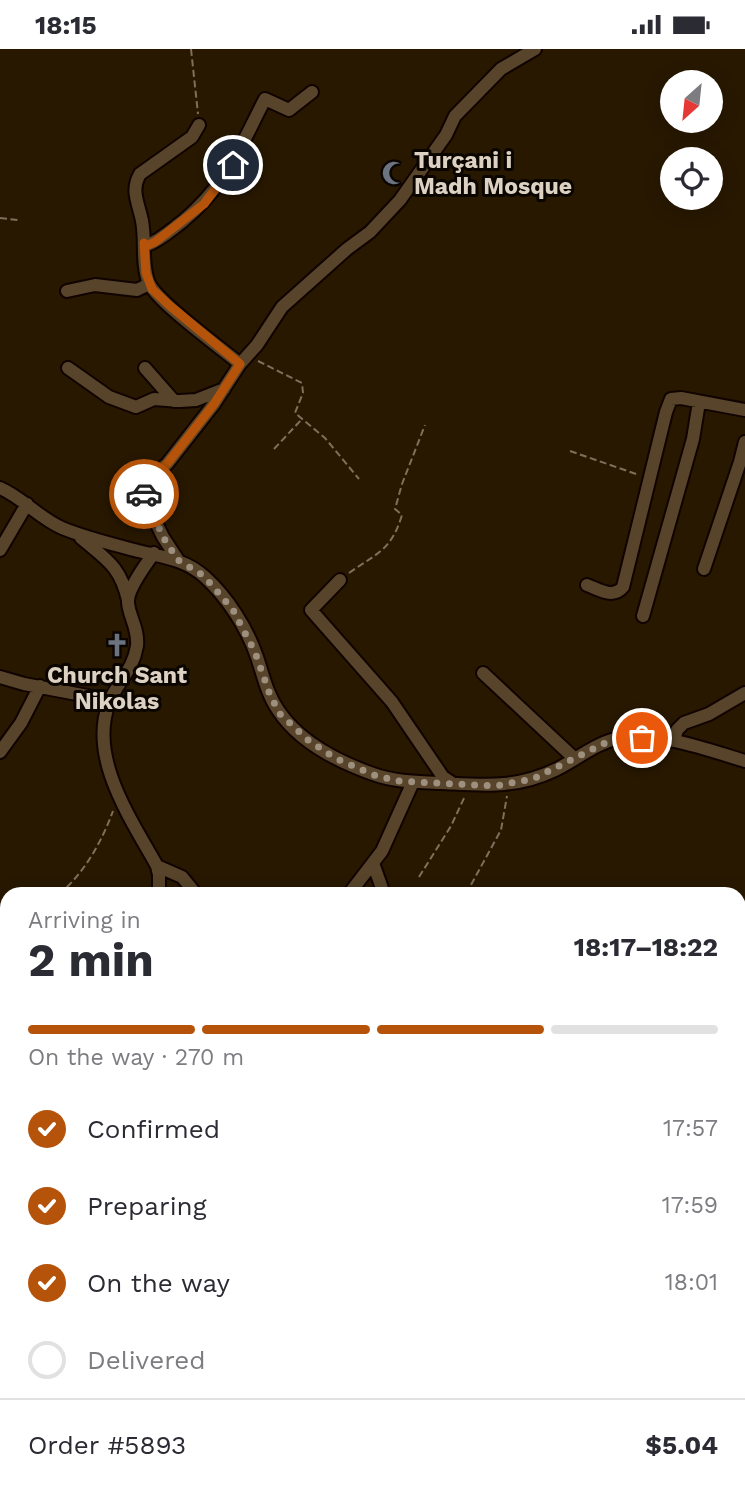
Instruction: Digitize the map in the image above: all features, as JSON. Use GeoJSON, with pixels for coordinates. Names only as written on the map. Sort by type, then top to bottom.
{"type":"FeatureCollection","features":[{"type":"Feature","properties":{"kind":"street"},"geometry":{"type":"LineString","coordinates":[[178,560],[145,500],[144,483],[167,464],[282,307],[370,232],[400,200],[446,135],[454,116],[501,69],[535,49]]}},
{"type":"Feature","properties":{"kind":"street"},"geometry":{"type":"LineString","coordinates":[[144,243],[146,246],[165,235],[204,204],[233,165],[265,99],[289,110],[312,92]]}},
{"type":"Feature","properties":{"kind":"street"},"geometry":{"type":"LineString","coordinates":[[199,125],[192,137],[139,174],[135,181],[134,189],[142,218],[144,263],[149,284],[170,306],[243,361]]}},
{"type":"Feature","properties":{"kind":"street"},"geometry":{"type":"LineString","coordinates":[[67,291],[95,285],[136,290],[149,284]]}},
{"type":"Feature","properties":{"kind":"street"},"geometry":{"type":"LineString","coordinates":[[68,368],[109,397],[136,408],[154,399],[196,400],[224,389]]}},
{"type":"Feature","properties":{"kind":"street"},"geometry":{"type":"LineString","coordinates":[[145,368],[174,401]]}},
{"type":"Feature","properties":{"kind":"street"},"geometry":{"type":"LineString","coordinates":[[587,585],[613,594],[623,587],[671,398],[745,410]]}},
{"type":"Feature","properties":{"kind":"street"},"geometry":{"type":"LineString","coordinates":[[643,616],[693,439],[699,402]]}},
{"type":"Feature","properties":{"kind":"street"},"geometry":{"type":"LineString","coordinates":[[704,569],[745,442]]}},
{"type":"Feature","properties":{"kind":"street"},"geometry":{"type":"LineString","coordinates":[[0,488],[27,504],[46,520],[76,533],[178,560],[204,576],[233,610],[255,652],[274,703],[291,724],[335,758],[385,778],[470,786],[508,784],[533,779],[619,739],[674,740],[745,761]]}},
{"type":"Feature","properties":{"kind":"street"},"geometry":{"type":"LineString","coordinates":[[0,550],[27,504]]}},
{"type":"Feature","properties":{"kind":"street"},"geometry":{"type":"LineString","coordinates":[[76,533],[117,569],[123,579],[138,633],[129,672],[110,700],[102,734],[114,790],[157,866],[159,887]]}},
{"type":"Feature","properties":{"kind":"street"},"geometry":{"type":"LineString","coordinates":[[128,600],[153,553]]}},
{"type":"Feature","properties":{"kind":"street"},"geometry":{"type":"LineString","coordinates":[[340,580],[311,610],[392,702],[443,777],[454,784]]}},
{"type":"Feature","properties":{"kind":"street"},"geometry":{"type":"LineString","coordinates":[[483,673],[575,759]]}},
{"type":"Feature","properties":{"kind":"street"},"geometry":{"type":"LineString","coordinates":[[0,677],[110,700]]}},
{"type":"Feature","properties":{"kind":"street"},"geometry":{"type":"LineString","coordinates":[[0,752],[21,723],[40,687]]}},
{"type":"Feature","properties":{"kind":"street"},"geometry":{"type":"LineString","coordinates":[[674,740],[677,730],[684,723],[709,714],[745,693]]}},
{"type":"Feature","properties":{"kind":"street"},"geometry":{"type":"LineString","coordinates":[[354,887],[382,851],[414,782]]}},
{"type":"Feature","properties":{"kind":"street"},"geometry":{"type":"LineString","coordinates":[[373,863],[382,887]]}},
{"type":"Feature","properties":{"kind":"street"},"geometry":{"type":"LineString","coordinates":[[157,866],[182,877],[190,887]]}},
{"type":"Feature","properties":{"kind":"path"},"geometry":{"type":"LineString","coordinates":[[191,49],[199,125]]}},
{"type":"Feature","properties":{"kind":"path"},"geometry":{"type":"LineString","coordinates":[[0,218],[18,220]]}},
{"type":"Feature","properties":{"kind":"path"},"geometry":{"type":"LineString","coordinates":[[243,361],[262,362],[302,383],[303,393],[295,413],[325,438],[359,478]]}},
{"type":"Feature","properties":{"kind":"path"},"geometry":{"type":"LineString","coordinates":[[274,449],[302,419]]}},
{"type":"Feature","properties":{"kind":"path"},"geometry":{"type":"LineString","coordinates":[[340,580],[374,557],[396,536],[402,515],[395,509],[425,425]]}},
{"type":"Feature","properties":{"kind":"path"},"geometry":{"type":"LineString","coordinates":[[570,451],[650,478]]}},
{"type":"Feature","properties":{"kind":"path"},"geometry":{"type":"LineString","coordinates":[[470,887],[501,830],[508,784]]}},
{"type":"Feature","properties":{"kind":"path"},"geometry":{"type":"LineString","coordinates":[[419,877],[451,827],[470,786]]}},
{"type":"Feature","properties":{"kind":"path"},"geometry":{"type":"LineString","coordinates":[[68,887],[74,882],[101,838],[118,796]]}},
{"type":"Feature","properties":{"kind":"way so far"},"geometry":{"type":"LineString","coordinates":[[144,494],[163,537],[178,560],[204,576],[233,610],[255,652],[279,713],[308,740],[335,758],[374,775],[397,781],[495,786],[533,779],[611,740],[642,738]]}},
{"type":"Feature","properties":{"kind":"place","name":"Turçani i Madh Mosque"},"geometry":{"type":"Point","coordinates":[394,173]}},
{"type":"Feature","properties":{"kind":"place","name":"Church Sant Nikolas"},"geometry":{"type":"Point","coordinates":[117,645]}},
{"type":"Feature","properties":{"kind":"route"},"geometry":{"type":"LineString","coordinates":[[144,494],[144,483],[167,464],[214,404],[240,364],[152,289],[144,263],[144,243],[146,246],[155,242],[204,204],[233,165]]}}]}
